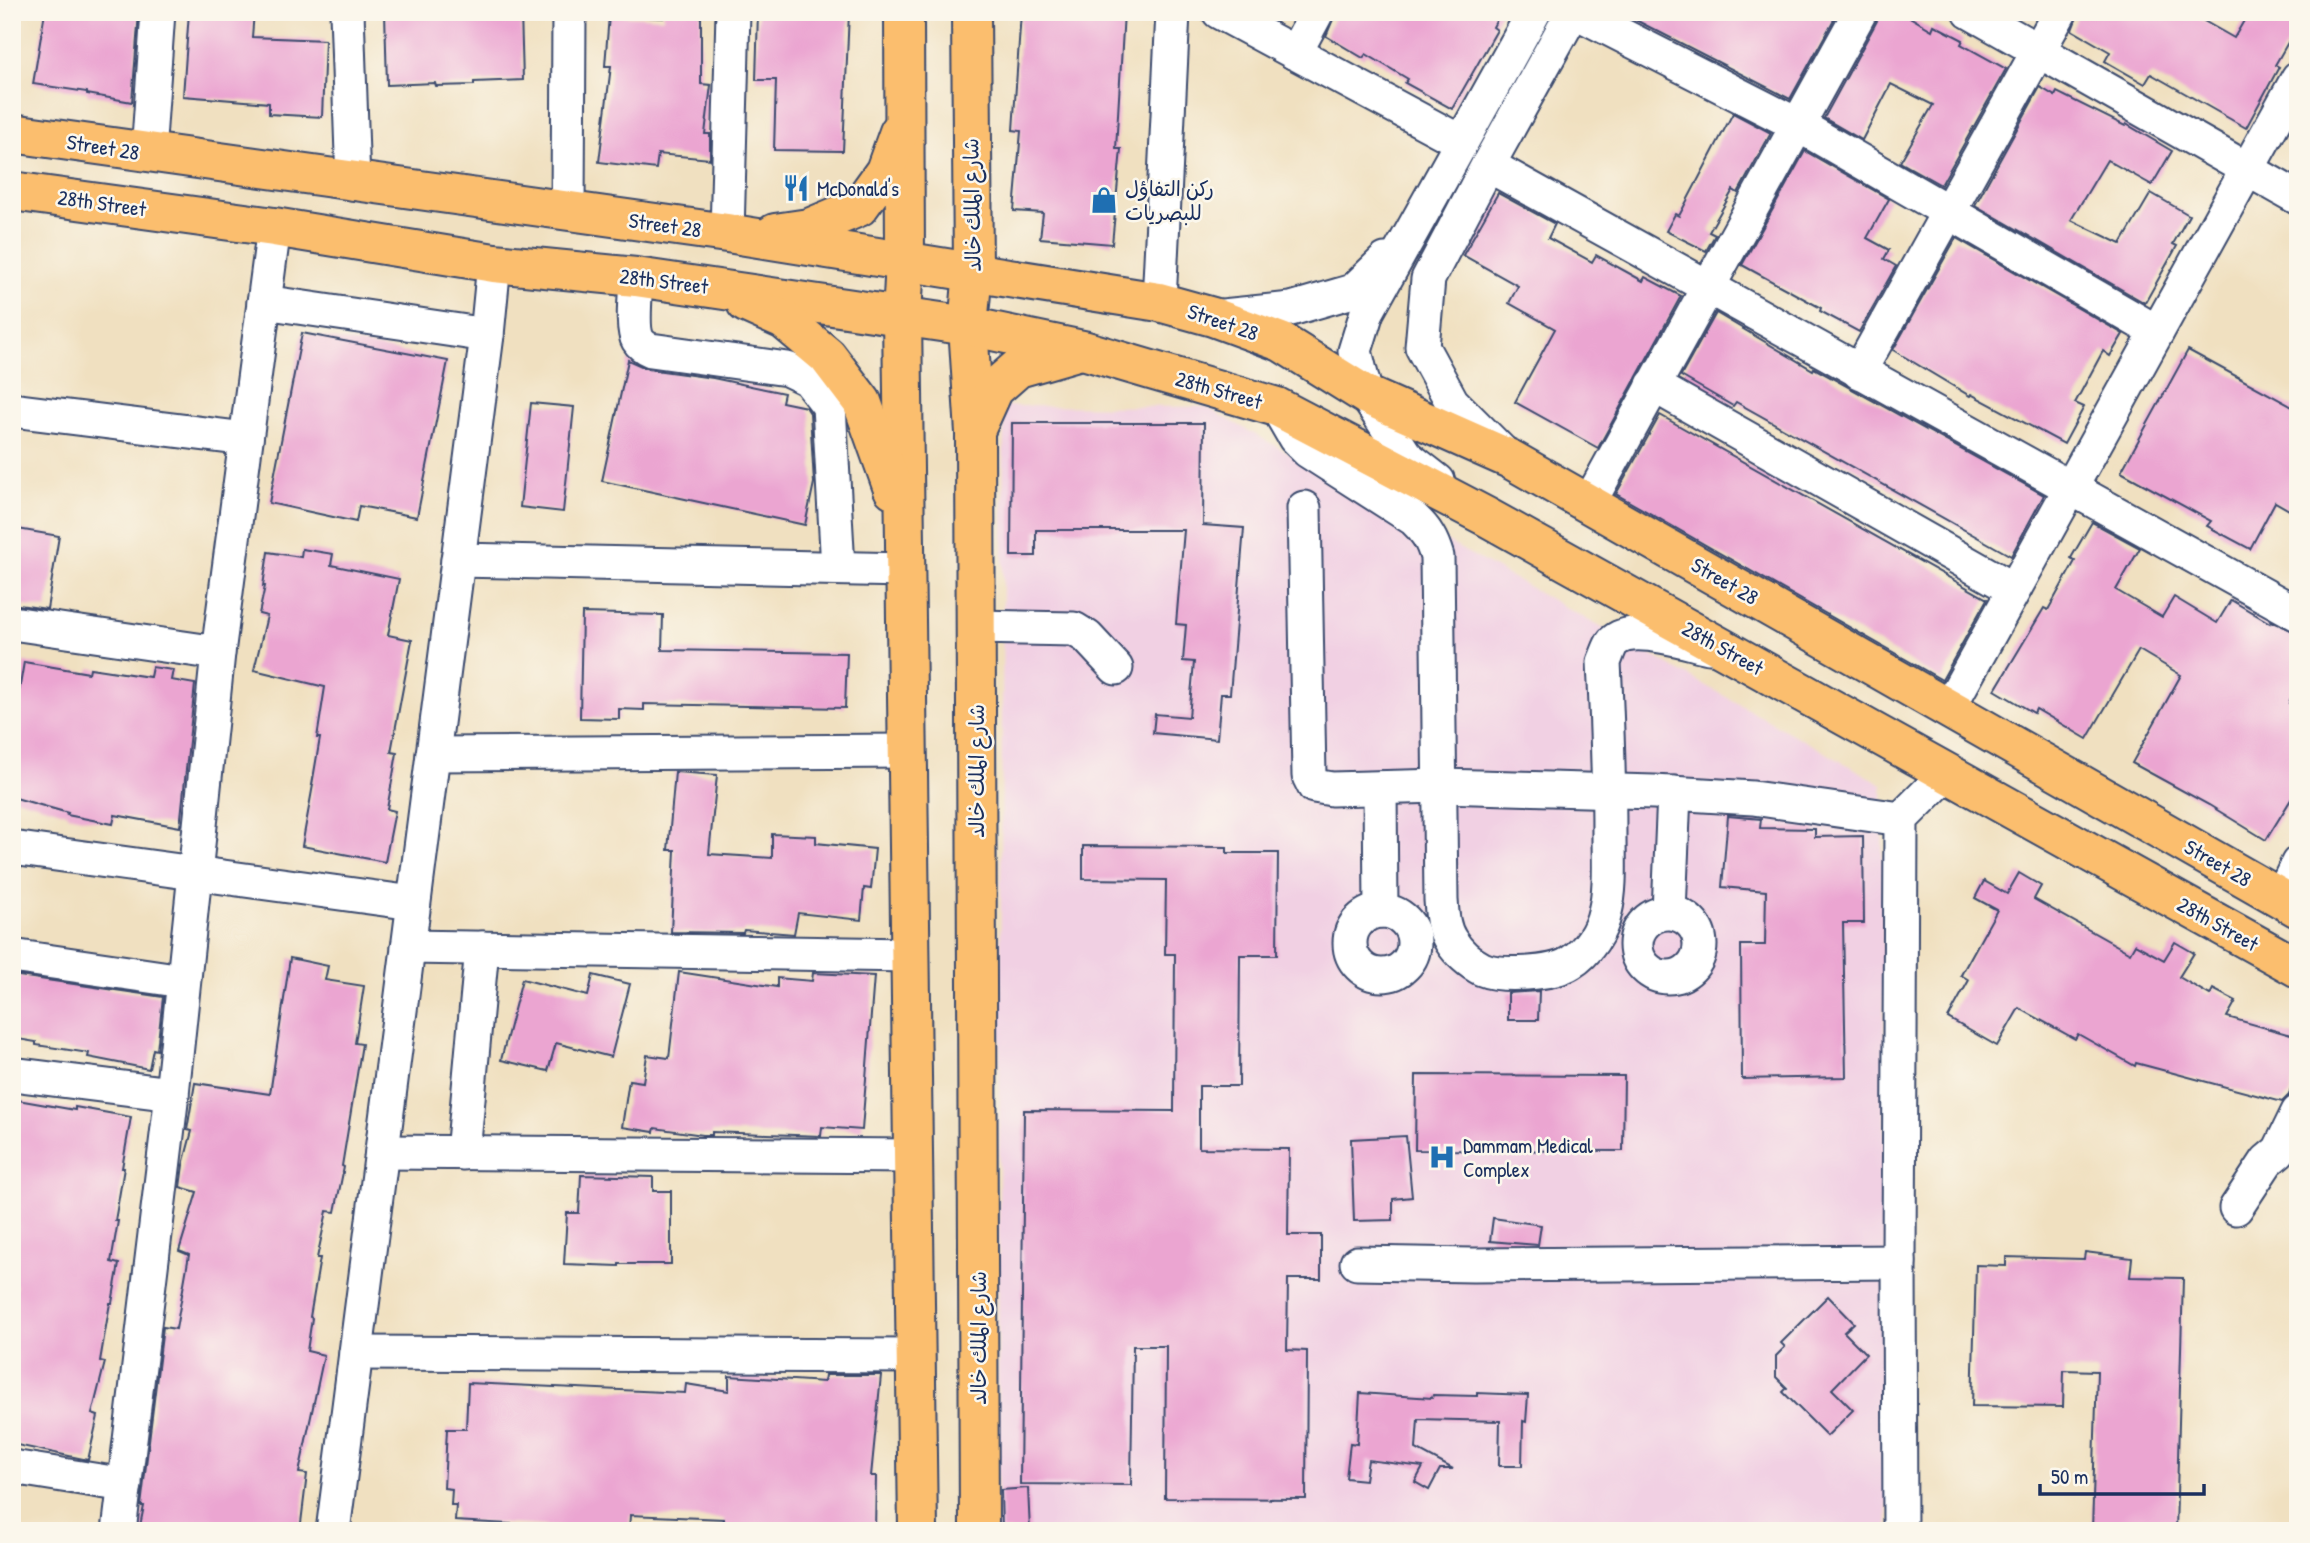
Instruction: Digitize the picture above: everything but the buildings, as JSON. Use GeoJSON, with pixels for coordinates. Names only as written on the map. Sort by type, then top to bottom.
{"type":"FeatureCollection","features":[{"type":"Feature","properties":{"kind":"main road"},"geometry":{"type":"LineString","coordinates":[[904,12],[905,261],[902,316],[918,1531]]}},
{"type":"Feature","properties":{"kind":"main road","name":"شارع الملك خالد"},"geometry":{"type":"LineString","coordinates":[[971,12],[971,200],[974,271],[968,326],[975,433],[979,1531]]}},
{"type":"Feature","properties":{"kind":"main road"},"geometry":{"type":"LineString","coordinates":[[736,235],[809,228],[859,207],[885,171],[905,114]]}},
{"type":"Feature","properties":{"kind":"main road","name":"Street 28"},"geometry":{"type":"LineString","coordinates":[[12,133],[974,271],[1159,302],[1213,317],[1281,342],[1366,395],[1510,459],[2289,903]]}},
{"type":"Feature","properties":{"kind":"main road","name":"28th Street"},"geometry":{"type":"LineString","coordinates":[[12,191],[274,227],[494,263],[713,287],[968,326],[1083,350],[1277,407],[1485,516],[2298,968]]}},
{"type":"Feature","properties":{"kind":"main road"},"geometry":{"type":"LineString","coordinates":[[971,200],[980,237],[999,257],[1046,284]]}},
{"type":"Feature","properties":{"kind":"main road"},"geometry":{"type":"LineString","coordinates":[[713,287],[784,320],[827,356],[862,402],[887,466],[904,530]]}},
{"type":"Feature","properties":{"kind":"main road"},"geometry":{"type":"LineString","coordinates":[[975,433],[993,389],[1018,368],[1083,350]]}},
{"type":"Feature","properties":{"kind":"street"},"geometry":{"type":"LineString","coordinates":[[148,154],[158,12]]}},
{"type":"Feature","properties":{"kind":"street"},"geometry":{"type":"LineString","coordinates":[[346,12],[353,183]]}},
{"type":"Feature","properties":{"kind":"street"},"geometry":{"type":"LineString","coordinates":[[568,212],[569,12]]}},
{"type":"Feature","properties":{"kind":"street"},"geometry":{"type":"LineString","coordinates":[[733,12],[736,235]]}},
{"type":"Feature","properties":{"kind":"street"},"geometry":{"type":"LineString","coordinates":[[1159,302],[1173,12]]}},
{"type":"Feature","properties":{"kind":"street"},"geometry":{"type":"LineString","coordinates":[[1219,12],[1461,142]]}},
{"type":"Feature","properties":{"kind":"street"},"geometry":{"type":"LineString","coordinates":[[1295,53],[1317,12]]}},
{"type":"Feature","properties":{"kind":"street"},"geometry":{"type":"LineString","coordinates":[[1485,516],[1406,456],[1366,395],[1355,351],[1367,312],[1534,12]]}},
{"type":"Feature","properties":{"kind":"street"},"geometry":{"type":"LineString","coordinates":[[1510,459],[1452,402],[1422,347],[1428,279],[1488,165],[1575,12],[1798,125],[2157,332]]}},
{"type":"Feature","properties":{"kind":"street"},"geometry":{"type":"LineString","coordinates":[[1590,503],[1860,12]]}},
{"type":"Feature","properties":{"kind":"street"},"geometry":{"type":"LineString","coordinates":[[1970,12],[2298,198]]}},
{"type":"Feature","properties":{"kind":"street"},"geometry":{"type":"LineString","coordinates":[[1859,372],[2060,12]]}},
{"type":"Feature","properties":{"kind":"street"},"geometry":{"type":"LineString","coordinates":[[1948,709],[2298,78]]}},
{"type":"Feature","properties":{"kind":"street"},"geometry":{"type":"LineString","coordinates":[[1488,165],[2298,614]]}},
{"type":"Feature","properties":{"kind":"street"},"geometry":{"type":"LineString","coordinates":[[119,1531],[172,1094],[218,653],[274,227]]}},
{"type":"Feature","properties":{"kind":"street"},"geometry":{"type":"LineString","coordinates":[[1213,317],[1291,309],[1353,291],[1407,239]]}},
{"type":"Feature","properties":{"kind":"street"},"geometry":{"type":"LineString","coordinates":[[332,1531],[487,335],[494,263]]}},
{"type":"Feature","properties":{"kind":"street"},"geometry":{"type":"LineString","coordinates":[[636,277],[635,331],[644,346],[652,350],[787,369],[808,379],[818,389],[829,406],[838,568]]}},
{"type":"Feature","properties":{"kind":"street"},"geometry":{"type":"LineString","coordinates":[[264,302],[487,335]]}},
{"type":"Feature","properties":{"kind":"street"},"geometry":{"type":"LineString","coordinates":[[1653,385],[2014,589]]}},
{"type":"Feature","properties":{"kind":"street"},"geometry":{"type":"LineString","coordinates":[[1277,407],[1295,438],[1308,451],[1414,519],[1426,530],[1433,543],[1437,557],[1441,900],[1444,926],[1451,942],[1465,958],[1490,971],[1538,973],[1556,970],[1583,953],[1597,935],[1606,911],[1609,880],[1604,662],[1612,643],[1623,636],[1640,633],[1729,651]]}},
{"type":"Feature","properties":{"kind":"street"},"geometry":{"type":"LineString","coordinates":[[12,410],[246,439]]}},
{"type":"Feature","properties":{"kind":"street"},"geometry":{"type":"LineString","coordinates":[[1304,508],[1309,776],[1314,786],[1332,789],[1441,786],[1609,790],[1753,797],[1901,819]]}},
{"type":"Feature","properties":{"kind":"street"},"geometry":{"type":"LineString","coordinates":[[458,561],[905,570]]}},
{"type":"Feature","properties":{"kind":"street"},"geometry":{"type":"LineString","coordinates":[[12,623],[218,653]]}},
{"type":"Feature","properties":{"kind":"street"},"geometry":{"type":"LineString","coordinates":[[975,627],[1074,629],[1087,637],[1116,668]]}},
{"type":"Feature","properties":{"kind":"street"},"geometry":{"type":"LineString","coordinates":[[433,754],[907,751]]}},
{"type":"Feature","properties":{"kind":"street"},"geometry":{"type":"LineString","coordinates":[[1900,1531],[1901,819],[1946,774]]}},
{"type":"Feature","properties":{"kind":"street"},"geometry":{"type":"LineString","coordinates":[[1380,788],[1381,911]]}},
{"type":"Feature","properties":{"kind":"street"},"geometry":{"type":"LineString","coordinates":[[1669,912],[1674,793]]}},
{"type":"Feature","properties":{"kind":"street"},"geometry":{"type":"LineString","coordinates":[[12,848],[414,903]]}},
{"type":"Feature","properties":{"kind":"street"},"geometry":{"type":"LineString","coordinates":[[2289,903],[2298,863]]}},
{"type":"Feature","properties":{"kind":"street"},"geometry":{"type":"LineString","coordinates":[[408,947],[910,955]]}},
{"type":"Feature","properties":{"kind":"street"},"geometry":{"type":"LineString","coordinates":[[463,1153],[482,948]]}},
{"type":"Feature","properties":{"kind":"street"},"geometry":{"type":"LineString","coordinates":[[12,956],[183,981]]}},
{"type":"Feature","properties":{"kind":"street"},"geometry":{"type":"LineString","coordinates":[[12,1074],[172,1094]]}},
{"type":"Feature","properties":{"kind":"street"},"geometry":{"type":"LineString","coordinates":[[2236,1208],[2267,1161],[2278,1151],[2298,1112]]}},
{"type":"Feature","properties":{"kind":"street"},"geometry":{"type":"LineString","coordinates":[[382,1152],[913,1156]]}},
{"type":"Feature","properties":{"kind":"street"},"geometry":{"type":"LineString","coordinates":[[1357,1263],[1497,1265],[1899,1262]]}},
{"type":"Feature","properties":{"kind":"street"},"geometry":{"type":"LineString","coordinates":[[355,1353],[916,1356]]}},
{"type":"Feature","properties":{"kind":"street"},"geometry":{"type":"LineString","coordinates":[[12,1467],[125,1485]]}},
{"type":"Feature","properties":{"kind":"shaded area","name":"Dammam Medical Complex"},"geometry":{"type":"Polygon","coordinates":[[[1004,406],[1206,407],[1882,784],[1888,1531],[997,1531],[1004,406]]]}},
{"type":"Feature","properties":{"kind":"place","name":"McDonald's"},"geometry":{"type":"Point","coordinates":[796,188]}},
{"type":"Feature","properties":{"kind":"place","name":"ركن التفاؤل للبصريات"},"geometry":{"type":"Point","coordinates":[1104,200]}},
{"type":"Feature","properties":{"kind":"place","name":"Dammam Medical Complex"},"geometry":{"type":"Point","coordinates":[1442,1157]}}]}
